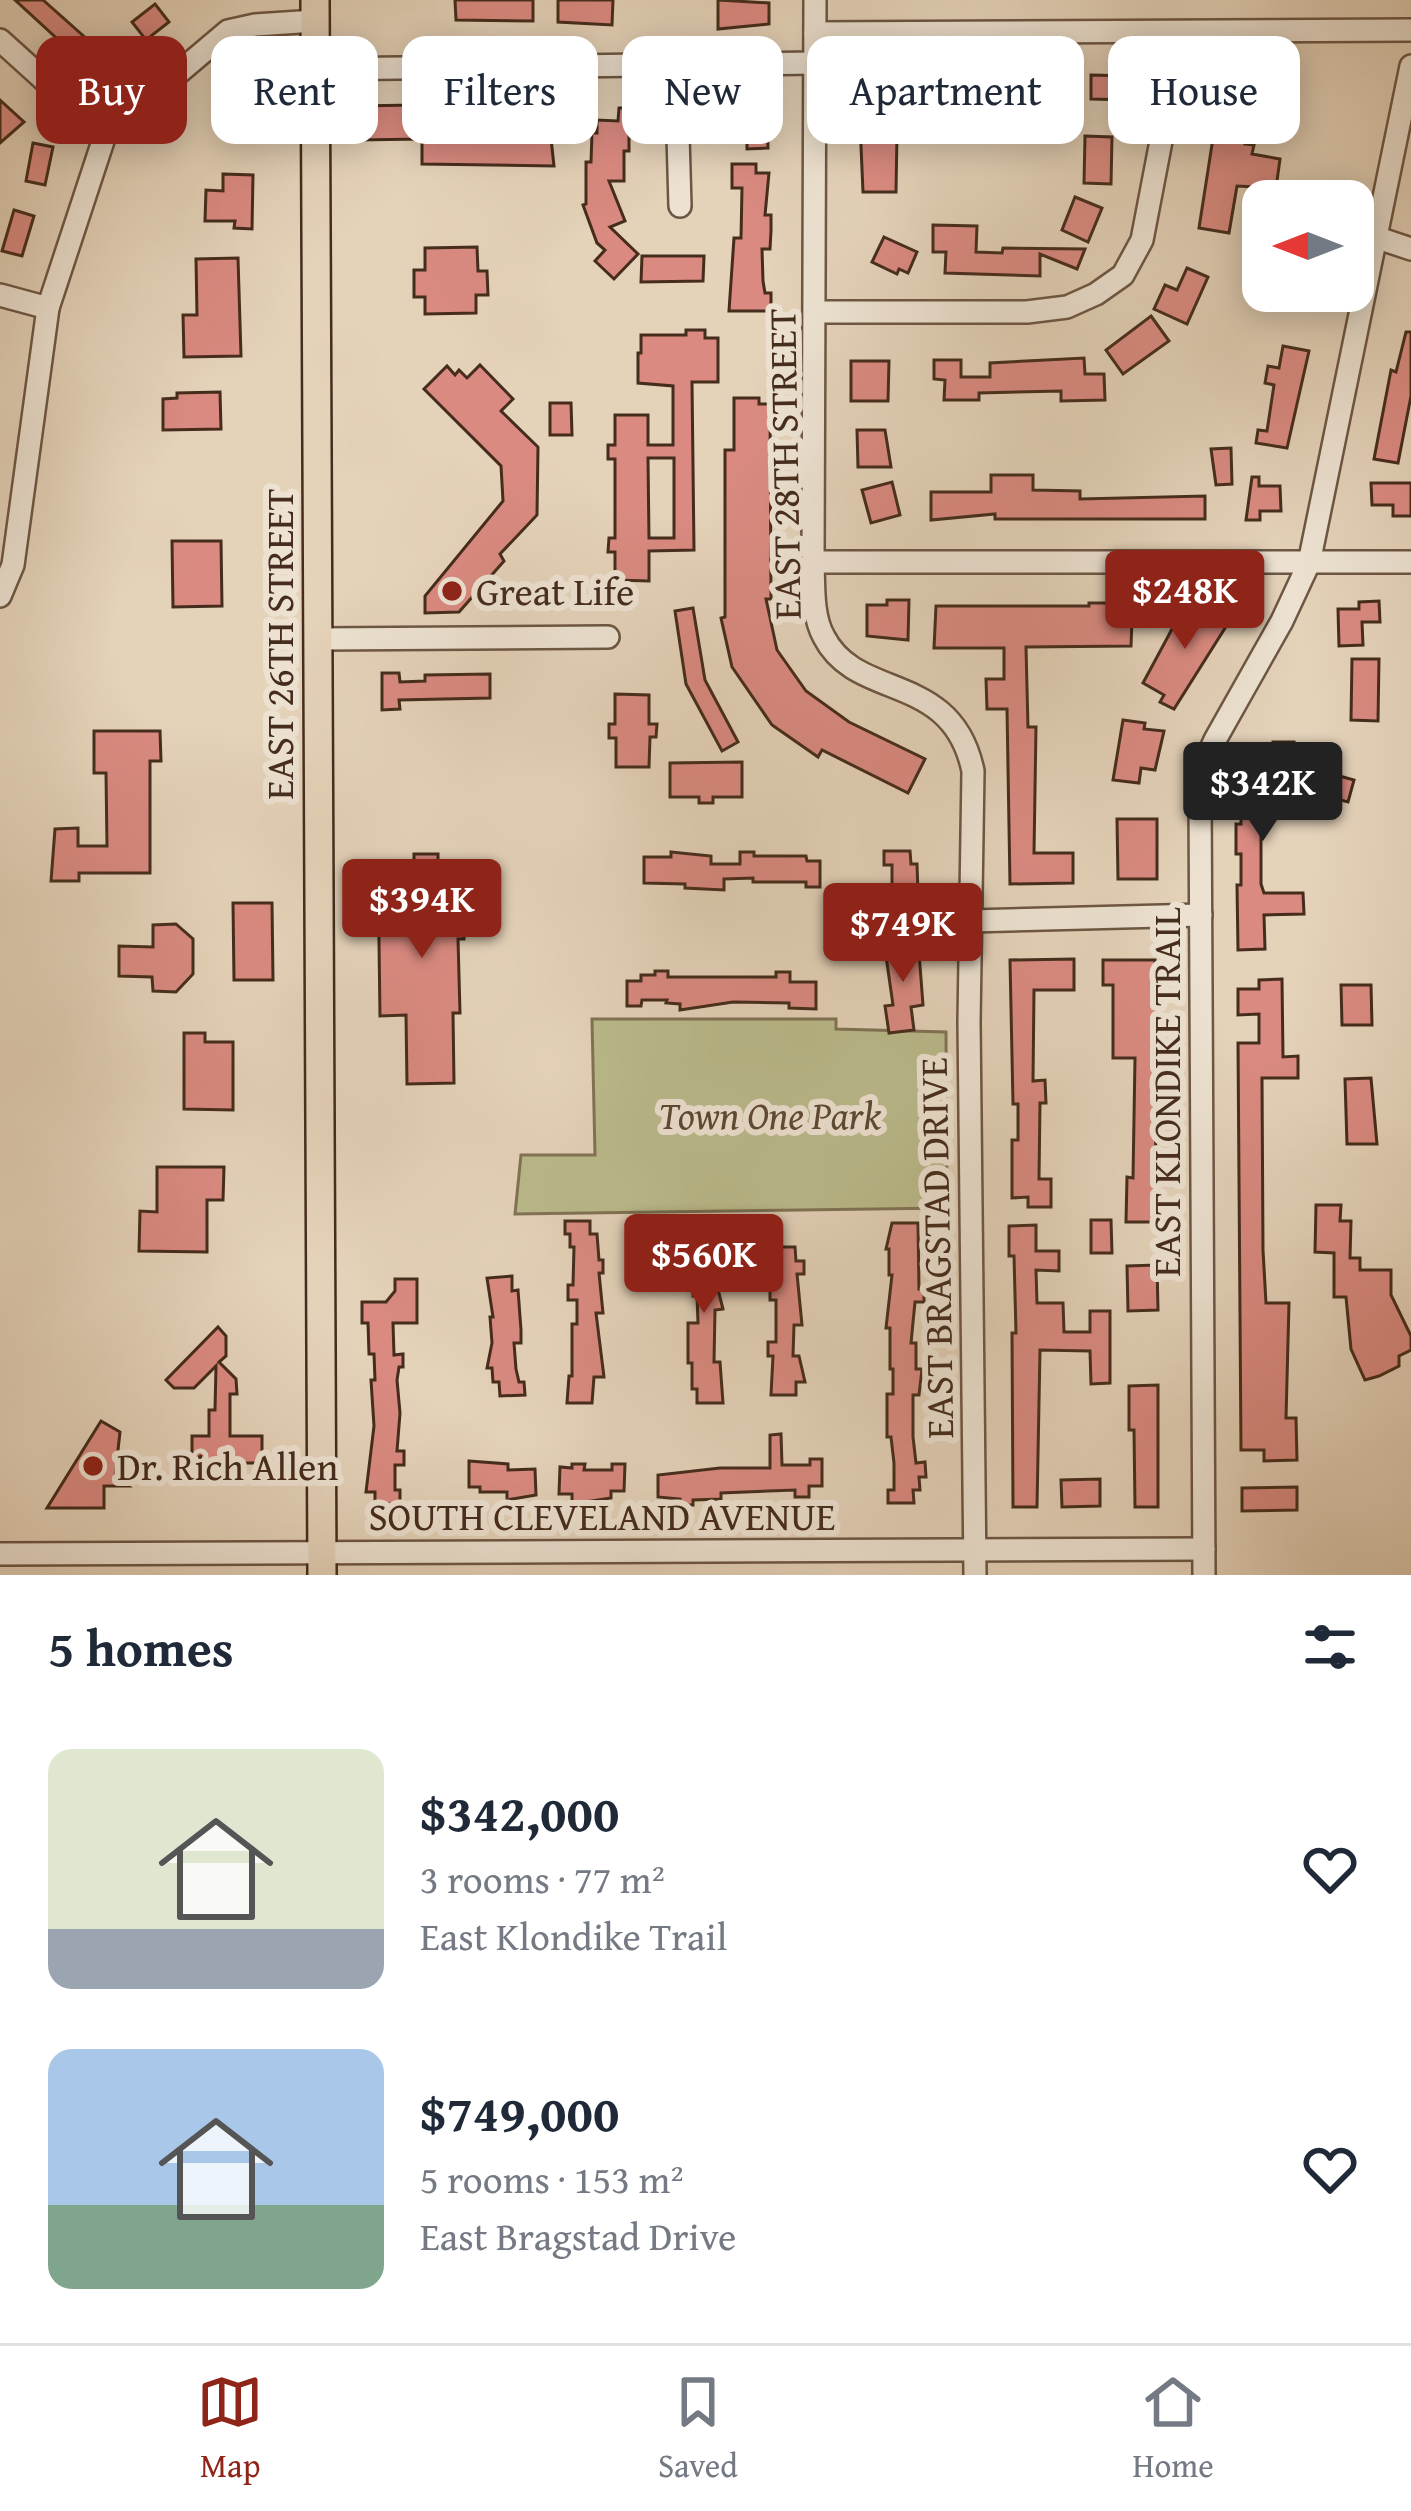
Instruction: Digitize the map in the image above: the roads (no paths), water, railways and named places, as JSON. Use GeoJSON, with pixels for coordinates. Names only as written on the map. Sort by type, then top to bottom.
{"type":"FeatureCollection","features":[{"type":"Feature","properties":{"kind":"main road","name":"EAST 26TH STREET"},"geometry":{"type":"LineString","coordinates":[[315,144],[322,1564]]}},
{"type":"Feature","properties":{"kind":"street","name":"EAST 28TH STREET"},"geometry":{"type":"LineString","coordinates":[[815,0],[815,33]]}},
{"type":"Feature","properties":{"kind":"street"},"geometry":{"type":"LineString","coordinates":[[187,66],[228,31],[315,10]]}},
{"type":"Feature","properties":{"kind":"street"},"geometry":{"type":"LineString","coordinates":[[815,33],[1411,30]]}},
{"type":"Feature","properties":{"kind":"street"},"geometry":{"type":"LineString","coordinates":[[815,312],[1027,312],[1067,307],[1123,275],[1142,240],[1182,32]]}},
{"type":"Feature","properties":{"kind":"street"},"geometry":{"type":"LineString","coordinates":[[0,40],[36,73]]}},
{"type":"Feature","properties":{"kind":"street"},"geometry":{"type":"LineString","coordinates":[[378,68],[622,66]]}},
{"type":"Feature","properties":{"kind":"street","name":"EAST KLONDIKE TRAIL"},"geometry":{"type":"LineString","coordinates":[[1204,1575],[1203,766],[1310,563],[1411,66]]}},
{"type":"Feature","properties":{"kind":"street"},"geometry":{"type":"LineString","coordinates":[[0,596],[48,308],[102,144]]}},
{"type":"Feature","properties":{"kind":"street"},"geometry":{"type":"LineString","coordinates":[[678,144],[680,206]]}},
{"type":"Feature","properties":{"kind":"street","name":"EAST 28TH STREET"},"geometry":{"type":"LineString","coordinates":[[815,144],[814,562],[820,632],[832,652],[937,707],[956,725],[968,746],[973,771],[971,921]]}},
{"type":"Feature","properties":{"kind":"street"},"geometry":{"type":"LineString","coordinates":[[1378,238],[1411,249]]}},
{"type":"Feature","properties":{"kind":"street"},"geometry":{"type":"LineString","coordinates":[[0,295],[48,308]]}},
{"type":"Feature","properties":{"kind":"street"},"geometry":{"type":"LineString","coordinates":[[814,562],[1411,562]]}},
{"type":"Feature","properties":{"kind":"street"},"geometry":{"type":"LineString","coordinates":[[318,639],[608,637]]}},
{"type":"Feature","properties":{"kind":"street"},"geometry":{"type":"LineString","coordinates":[[971,921],[1201,915]]}},
{"type":"Feature","properties":{"kind":"street","name":"EAST BRAGSTAD DRIVE"},"geometry":{"type":"LineString","coordinates":[[971,921],[975,1575]]}},
{"type":"Feature","properties":{"kind":"street","name":"SOUTH CLEVELAND AVENUE"},"geometry":{"type":"LineString","coordinates":[[0,1554],[322,1564],[692,1551],[1204,1550]]}},
{"type":"Feature","properties":{"kind":"street"},"geometry":{"type":"LineString","coordinates":[[692,1551],[692,1575]]}},
{"type":"Feature","properties":{"kind":"place","name":"Great Life"},"geometry":{"type":"Point","coordinates":[452,591]}},
{"type":"Feature","properties":{"kind":"place","name":"Dr. Rich Allen"},"geometry":{"type":"Point","coordinates":[93,1466]}},
{"type":"Feature","properties":{"kind":"park label","name":"Town One Park"},"geometry":{"type":"Point","coordinates":[770,1115]}}]}
